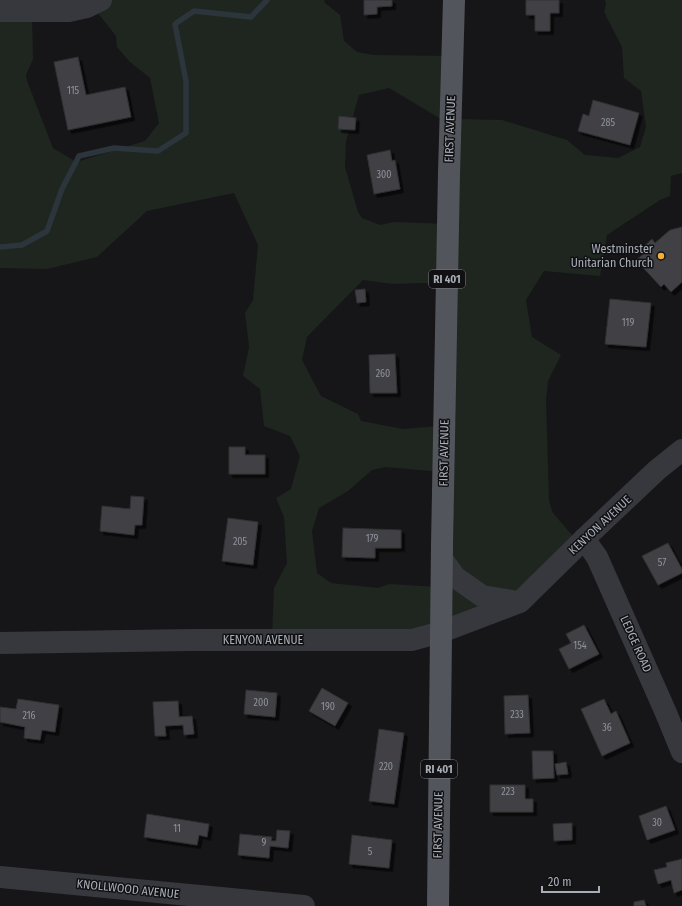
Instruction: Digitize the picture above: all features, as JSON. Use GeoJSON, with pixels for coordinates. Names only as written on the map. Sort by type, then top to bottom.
{"type":"FeatureCollection","features":[{"type":"Feature","properties":{"kind":"main road","name":"FIRST AVENUE"},"geometry":{"type":"LineString","coordinates":[[438,906],[442,559],[449,173],[454,0]]}},
{"type":"Feature","properties":{"kind":"street"},"geometry":{"type":"LineString","coordinates":[[0,11],[69,11],[87,7],[101,0]]}},
{"type":"Feature","properties":{"kind":"street","name":"KENYON AVENUE"},"geometry":{"type":"LineString","coordinates":[[0,643],[191,640],[392,641],[412,640],[441,632],[520,602],[657,470],[682,450]]}},
{"type":"Feature","properties":{"kind":"street","name":"LEDGE ROAD"},"geometry":{"type":"LineString","coordinates":[[584,539],[597,557],[682,752]]}},
{"type":"Feature","properties":{"kind":"street"},"geometry":{"type":"LineString","coordinates":[[442,559],[455,577],[482,596],[520,602]]}},
{"type":"Feature","properties":{"kind":"street","name":"KNOLLWOOD AVENUE"},"geometry":{"type":"LineString","coordinates":[[0,877],[304,906]]}},
{"type":"Feature","properties":{"kind":"shaded area"},"geometry":{"type":"Polygon","coordinates":[[[92,0],[324,0],[325,3],[340,15],[344,41],[357,52],[374,55],[448,56],[455,119],[502,120],[567,140],[585,155],[618,158],[640,147],[646,127],[641,91],[624,78],[622,47],[604,12],[606,5],[605,0],[682,0],[682,173],[671,176],[670,196],[660,200],[607,235],[600,276],[544,271],[526,300],[532,337],[561,355],[548,381],[546,400],[549,501],[553,513],[578,542],[510,600],[437,632],[272,637],[274,588],[287,563],[284,517],[276,498],[291,489],[300,456],[290,436],[264,426],[260,389],[243,376],[249,347],[245,313],[253,300],[258,245],[234,193],[147,211],[97,257],[47,269],[0,268],[0,13],[32,15],[33,59],[26,75],[53,148],[76,162],[145,141],[159,123],[150,78],[129,61],[117,47],[116,36],[89,2],[92,0]],[[389,88],[359,95],[346,141],[345,167],[358,212],[362,218],[380,225],[394,222],[447,224],[451,125],[389,88]],[[363,280],[307,337],[302,360],[321,396],[358,414],[361,421],[403,429],[439,426],[447,284],[392,284],[363,280]],[[386,467],[372,470],[348,491],[319,508],[312,531],[317,573],[331,583],[378,588],[389,584],[439,587],[442,472],[386,467]]]}},
{"type":"Feature","properties":{"kind":"building"},"geometry":{"type":"Polygon","coordinates":[[[364,0],[392,0],[392,6],[377,7],[377,14],[364,15],[364,0]]]}},
{"type":"Feature","properties":{"kind":"building"},"geometry":{"type":"Polygon","coordinates":[[[526,0],[559,0],[559,13],[550,13],[550,31],[535,31],[535,15],[526,15],[526,0]]]}},
{"type":"Feature","properties":{"kind":"building"},"geometry":{"type":"Polygon","coordinates":[[[78,57],[86,95],[125,87],[131,117],[68,130],[54,62],[78,57]]]}},
{"type":"Feature","properties":{"kind":"building"},"geometry":{"type":"Polygon","coordinates":[[[593,100],[639,113],[630,145],[578,131],[583,114],[589,116],[593,100]]]}},
{"type":"Feature","properties":{"kind":"building"},"geometry":{"type":"Polygon","coordinates":[[[339,116],[356,118],[355,130],[338,129],[339,116]]]}},
{"type":"Feature","properties":{"kind":"building"},"geometry":{"type":"Polygon","coordinates":[[[390,150],[392,161],[395,160],[400,189],[374,194],[367,155],[390,150]]]}},
{"type":"Feature","properties":{"kind":"building","name":"Westminster Unitarian Church"},"geometry":{"type":"Polygon","coordinates":[[[682,227],[682,282],[671,292],[664,284],[661,287],[636,260],[645,253],[641,249],[652,239],[655,243],[670,230],[682,227]]]}},
{"type":"Feature","properties":{"kind":"building"},"geometry":{"type":"Polygon","coordinates":[[[365,289],[366,302],[357,303],[355,290],[365,289]]]}},
{"type":"Feature","properties":{"kind":"building","name":"Westminster Unitarian Church"},"geometry":{"type":"Polygon","coordinates":[[[610,299],[651,303],[646,347],[605,344],[610,299]]]}},
{"type":"Feature","properties":{"kind":"building"},"geometry":{"type":"Polygon","coordinates":[[[395,354],[397,393],[370,393],[369,355],[395,354]]]}},
{"type":"Feature","properties":{"kind":"building"},"geometry":{"type":"Polygon","coordinates":[[[229,447],[245,447],[245,455],[265,455],[265,474],[229,474],[229,447]]]}},
{"type":"Feature","properties":{"kind":"building"},"geometry":{"type":"Polygon","coordinates":[[[131,496],[144,497],[142,525],[135,525],[134,535],[100,531],[102,506],[130,509],[131,496]]]}},
{"type":"Feature","properties":{"kind":"building"},"geometry":{"type":"Polygon","coordinates":[[[228,518],[258,522],[253,565],[222,561],[228,518]]]}},
{"type":"Feature","properties":{"kind":"building"},"geometry":{"type":"Polygon","coordinates":[[[343,528],[401,530],[401,548],[375,548],[375,558],[342,557],[343,528]]]}},
{"type":"Feature","properties":{"kind":"building"},"geometry":{"type":"Polygon","coordinates":[[[668,543],[682,569],[682,573],[658,585],[642,556],[668,543]]]}},
{"type":"Feature","properties":{"kind":"building"},"geometry":{"type":"Polygon","coordinates":[[[584,625],[599,654],[569,669],[559,649],[571,643],[566,634],[584,625]]]}},
{"type":"Feature","properties":{"kind":"building"},"geometry":{"type":"Polygon","coordinates":[[[322,688],[348,703],[335,726],[309,711],[322,688]]]}},
{"type":"Feature","properties":{"kind":"building"},"geometry":{"type":"Polygon","coordinates":[[[246,690],[277,693],[275,717],[244,714],[246,690]]]}},
{"type":"Feature","properties":{"kind":"building"},"geometry":{"type":"Polygon","coordinates":[[[528,695],[530,733],[505,734],[504,696],[528,695]]]}},
{"type":"Feature","properties":{"kind":"building"},"geometry":{"type":"Polygon","coordinates":[[[18,699],[59,705],[55,732],[42,730],[40,740],[24,738],[25,727],[0,722],[0,707],[16,709],[18,699]]]}},
{"type":"Feature","properties":{"kind":"building"},"geometry":{"type":"Polygon","coordinates":[[[604,699],[611,714],[616,711],[630,743],[602,756],[581,709],[604,699]]]}},
{"type":"Feature","properties":{"kind":"building"},"geometry":{"type":"Polygon","coordinates":[[[178,701],[179,717],[192,716],[194,734],[184,735],[183,725],[165,726],[166,736],[155,736],[153,702],[178,701]]]}},
{"type":"Feature","properties":{"kind":"building"},"geometry":{"type":"Polygon","coordinates":[[[379,729],[404,733],[394,804],[369,801],[379,729]]]}},
{"type":"Feature","properties":{"kind":"building"},"geometry":{"type":"Polygon","coordinates":[[[532,751],[553,751],[554,778],[533,779],[532,751]]]}},
{"type":"Feature","properties":{"kind":"building"},"geometry":{"type":"Polygon","coordinates":[[[566,762],[568,774],[557,775],[555,764],[566,762]]]}},
{"type":"Feature","properties":{"kind":"building"},"geometry":{"type":"Polygon","coordinates":[[[490,785],[525,785],[525,799],[533,799],[533,812],[490,812],[490,785]]]}},
{"type":"Feature","properties":{"kind":"building"},"geometry":{"type":"Polygon","coordinates":[[[666,806],[675,830],[647,840],[639,816],[666,806]]]}},
{"type":"Feature","properties":{"kind":"building"},"geometry":{"type":"Polygon","coordinates":[[[147,814],[209,824],[207,837],[199,835],[197,845],[144,837],[147,814]]]}},
{"type":"Feature","properties":{"kind":"building"},"geometry":{"type":"Polygon","coordinates":[[[572,823],[572,840],[554,841],[553,824],[572,823]]]}},
{"type":"Feature","properties":{"kind":"building"},"geometry":{"type":"Polygon","coordinates":[[[277,830],[290,831],[288,848],[270,846],[269,858],[238,855],[240,834],[272,837],[271,841],[276,841],[277,830]]]}},
{"type":"Feature","properties":{"kind":"building"},"geometry":{"type":"Polygon","coordinates":[[[352,835],[392,840],[389,868],[349,864],[352,835]]]}},
{"type":"Feature","properties":{"kind":"building"},"geometry":{"type":"Polygon","coordinates":[[[682,859],[682,890],[674,893],[671,880],[658,884],[654,870],[667,867],[666,863],[682,859]]]}},
{"type":"Feature","properties":{"kind":"building"},"geometry":{"type":"Polygon","coordinates":[[[644,900],[646,906],[634,906],[634,902],[644,900]]]}},
{"type":"Feature","properties":{"kind":"waterway"},"geometry":{"type":"LineString","coordinates":[[0,247],[22,245],[47,231],[62,189],[79,156],[114,148],[158,151],[186,133],[186,81],[175,24],[194,11],[251,17],[267,0]]}},
{"type":"Feature","properties":{"kind":"place","name":"Westminster Unitarian Church"},"geometry":{"type":"Point","coordinates":[661,256]}}]}
